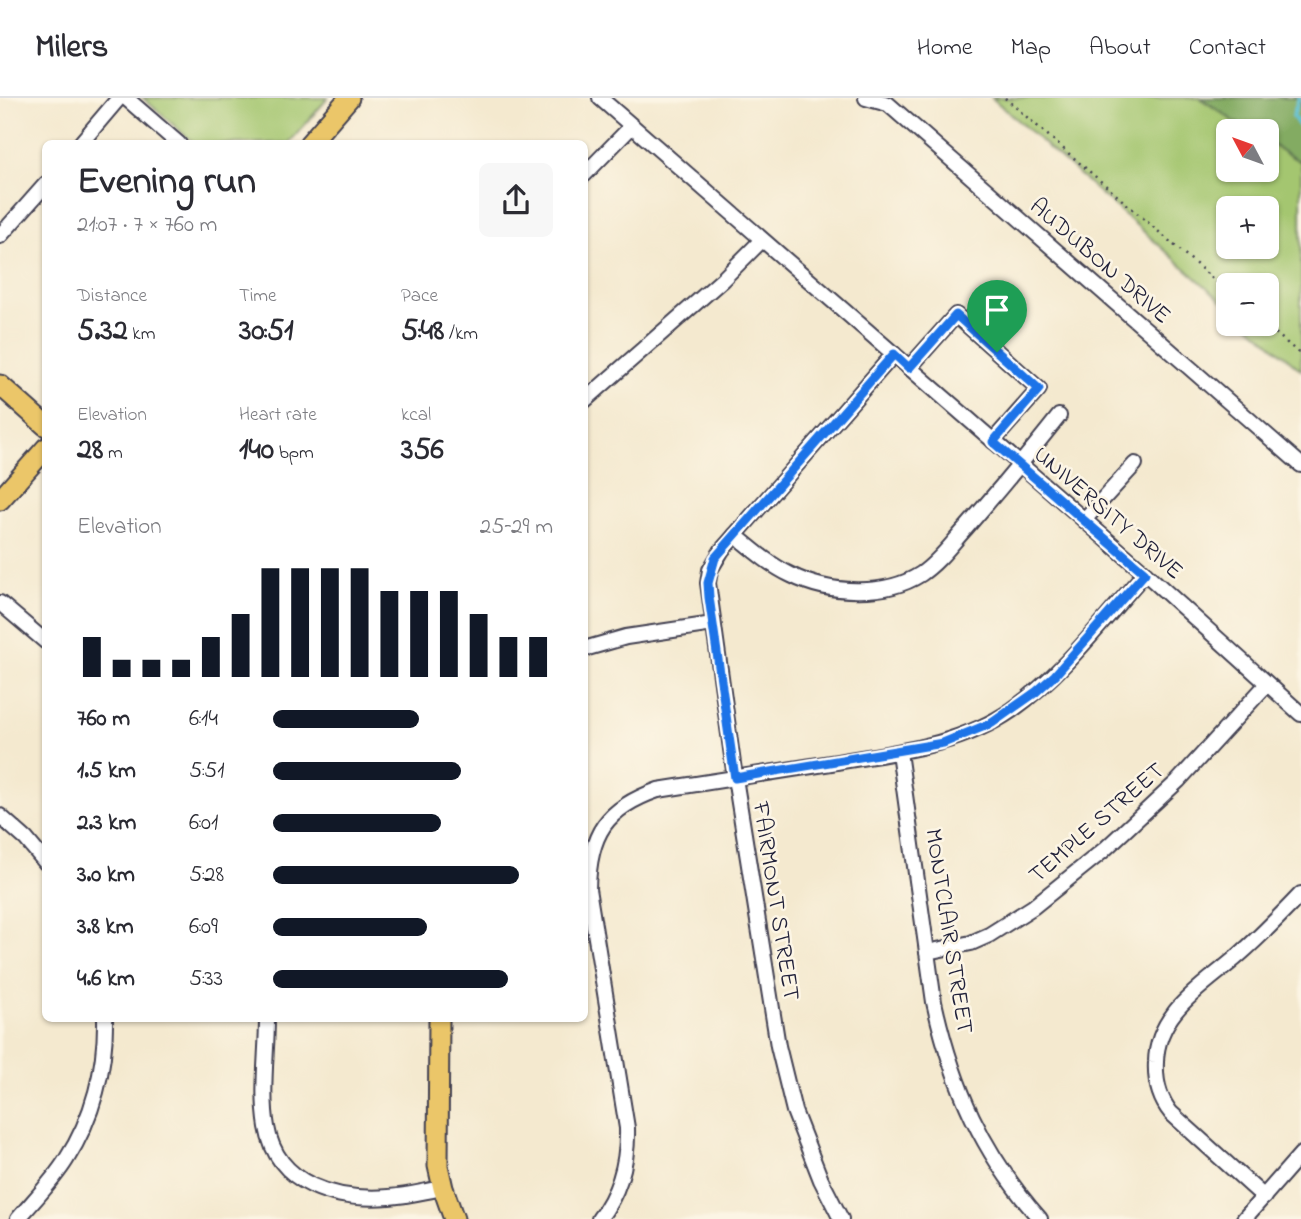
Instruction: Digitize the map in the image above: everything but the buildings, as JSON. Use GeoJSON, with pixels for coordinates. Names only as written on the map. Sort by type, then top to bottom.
{"type":"FeatureCollection","features":[{"type":"Feature","properties":{"kind":"main road"},"geometry":{"type":"LineString","coordinates":[[312,140],[349,98]]}},
{"type":"Feature","properties":{"kind":"main road"},"geometry":{"type":"LineString","coordinates":[[0,386],[42,423]]}},
{"type":"Feature","properties":{"kind":"main road"},"geometry":{"type":"LineString","coordinates":[[0,500],[42,453]]}},
{"type":"Feature","properties":{"kind":"main road"},"geometry":{"type":"LineString","coordinates":[[439,1022],[438,1166],[454,1219]]}},
{"type":"Feature","properties":{"kind":"street"},"geometry":{"type":"LineString","coordinates":[[83,140],[119,98]]}},
{"type":"Feature","properties":{"kind":"street"},"geometry":{"type":"LineString","coordinates":[[126,98],[173,140]]}},
{"type":"Feature","properties":{"kind":"street","name":"UNIVERSITY DRIVE"},"geometry":{"type":"LineString","coordinates":[[600,98],[1145,573],[1301,713]]}},
{"type":"Feature","properties":{"kind":"street","name":"AUDUBON DRIVE"},"geometry":{"type":"LineString","coordinates":[[866,98],[888,104],[1301,465]]}},
{"type":"Feature","properties":{"kind":"street"},"geometry":{"type":"LineString","coordinates":[[588,171],[632,126]]}},
{"type":"Feature","properties":{"kind":"street"},"geometry":{"type":"LineString","coordinates":[[0,236],[42,189]]}},
{"type":"Feature","properties":{"kind":"street"},"geometry":{"type":"LineString","coordinates":[[588,397],[722,280],[762,240]]}},
{"type":"Feature","properties":{"kind":"street"},"geometry":{"type":"LineString","coordinates":[[909,368],[956,315],[1039,389],[993,442]]}},
{"type":"Feature","properties":{"kind":"street","name":"FAIRMONT STREET"},"geometry":{"type":"LineString","coordinates":[[837,1218],[806,1145],[785,1079],[771,1011],[709,597],[710,570],[715,558],[894,354]]}},
{"type":"Feature","properties":{"kind":"street"},"geometry":{"type":"LineString","coordinates":[[735,535],[758,555],[792,576],[810,583],[850,590],[885,587],[919,576],[932,566],[1021,466],[1059,416]]}},
{"type":"Feature","properties":{"kind":"street"},"geometry":{"type":"LineString","coordinates":[[1084,520],[1135,464]]}},
{"type":"Feature","properties":{"kind":"street"},"geometry":{"type":"LineString","coordinates":[[598,1219],[619,1184],[628,1147],[588,889],[590,852],[603,824],[626,803],[658,790],[899,752],[970,734],[1012,710],[1055,675],[1145,573]]}},
{"type":"Feature","properties":{"kind":"street"},"geometry":{"type":"LineString","coordinates":[[0,603],[42,639]]}},
{"type":"Feature","properties":{"kind":"street"},"geometry":{"type":"LineString","coordinates":[[588,648],[626,637],[713,624]]}},
{"type":"Feature","properties":{"kind":"street","name":"TEMPLE STREET"},"geometry":{"type":"LineString","coordinates":[[927,953],[971,943],[989,935],[1033,907],[1104,850],[1162,797],[1267,684]]}},
{"type":"Feature","properties":{"kind":"street","name":"MONTCLAIR STREET"},"geometry":{"type":"LineString","coordinates":[[899,752],[927,953],[942,1034],[965,1101],[991,1155],[1040,1219]]}},
{"type":"Feature","properties":{"kind":"street"},"geometry":{"type":"LineString","coordinates":[[0,816],[26,839],[42,858]]}},
{"type":"Feature","properties":{"kind":"street"},"geometry":{"type":"LineString","coordinates":[[1264,1197],[1163,1103],[1156,1056],[1159,1038],[1172,1013],[1243,952],[1301,894]]}},
{"type":"Feature","properties":{"kind":"street"},"geometry":{"type":"LineString","coordinates":[[18,1219],[65,1161],[83,1129],[102,1066],[105,1022]]}},
{"type":"Feature","properties":{"kind":"street"},"geometry":{"type":"LineString","coordinates":[[267,1022],[267,1129],[279,1160],[292,1174],[312,1187],[336,1195],[389,1198],[443,1188]]}},
{"type":"Feature","properties":{"kind":"street"},"geometry":{"type":"LineString","coordinates":[[1244,1219],[1301,1154]]}},
{"type":"Feature","properties":{"kind":"path"},"geometry":{"type":"LineString","coordinates":[[1005,98],[1216,282]]}},
{"type":"Feature","properties":{"kind":"path"},"geometry":{"type":"LineString","coordinates":[[1279,336],[1301,355]]}},
{"type":"Feature","properties":{"kind":"green space"},"geometry":{"type":"Polygon","coordinates":[[[143,98],[328,98],[292,140],[190,140],[143,98]]]}},
{"type":"Feature","properties":{"kind":"green space"},"geometry":{"type":"Polygon","coordinates":[[[992,98],[1200,98],[1231,119],[1216,119],[1216,182],[1279,182],[1279,149],[1301,162],[1301,370],[1262,336],[1279,336],[1279,273],[1216,273],[1216,295],[992,98]]]}},
{"type":"Feature","properties":{"kind":"green space"},"geometry":{"type":"Polygon","coordinates":[[[1201,98],[1301,98],[1301,162],[1279,149],[1279,119],[1231,119],[1201,98]]]}},
{"type":"Feature","properties":{"kind":"waterway"},"geometry":{"type":"LineString","coordinates":[[1299,98],[1293,116],[1301,129]]}},
{"type":"Feature","properties":{"kind":"route"},"geometry":{"type":"LineString","coordinates":[[956,315],[997,352],[1039,389],[993,442],[1145,573],[1055,675],[1012,710],[970,734],[899,752],[735,778],[709,597],[710,570],[715,558],[894,354],[909,368],[956,315]]}}]}
